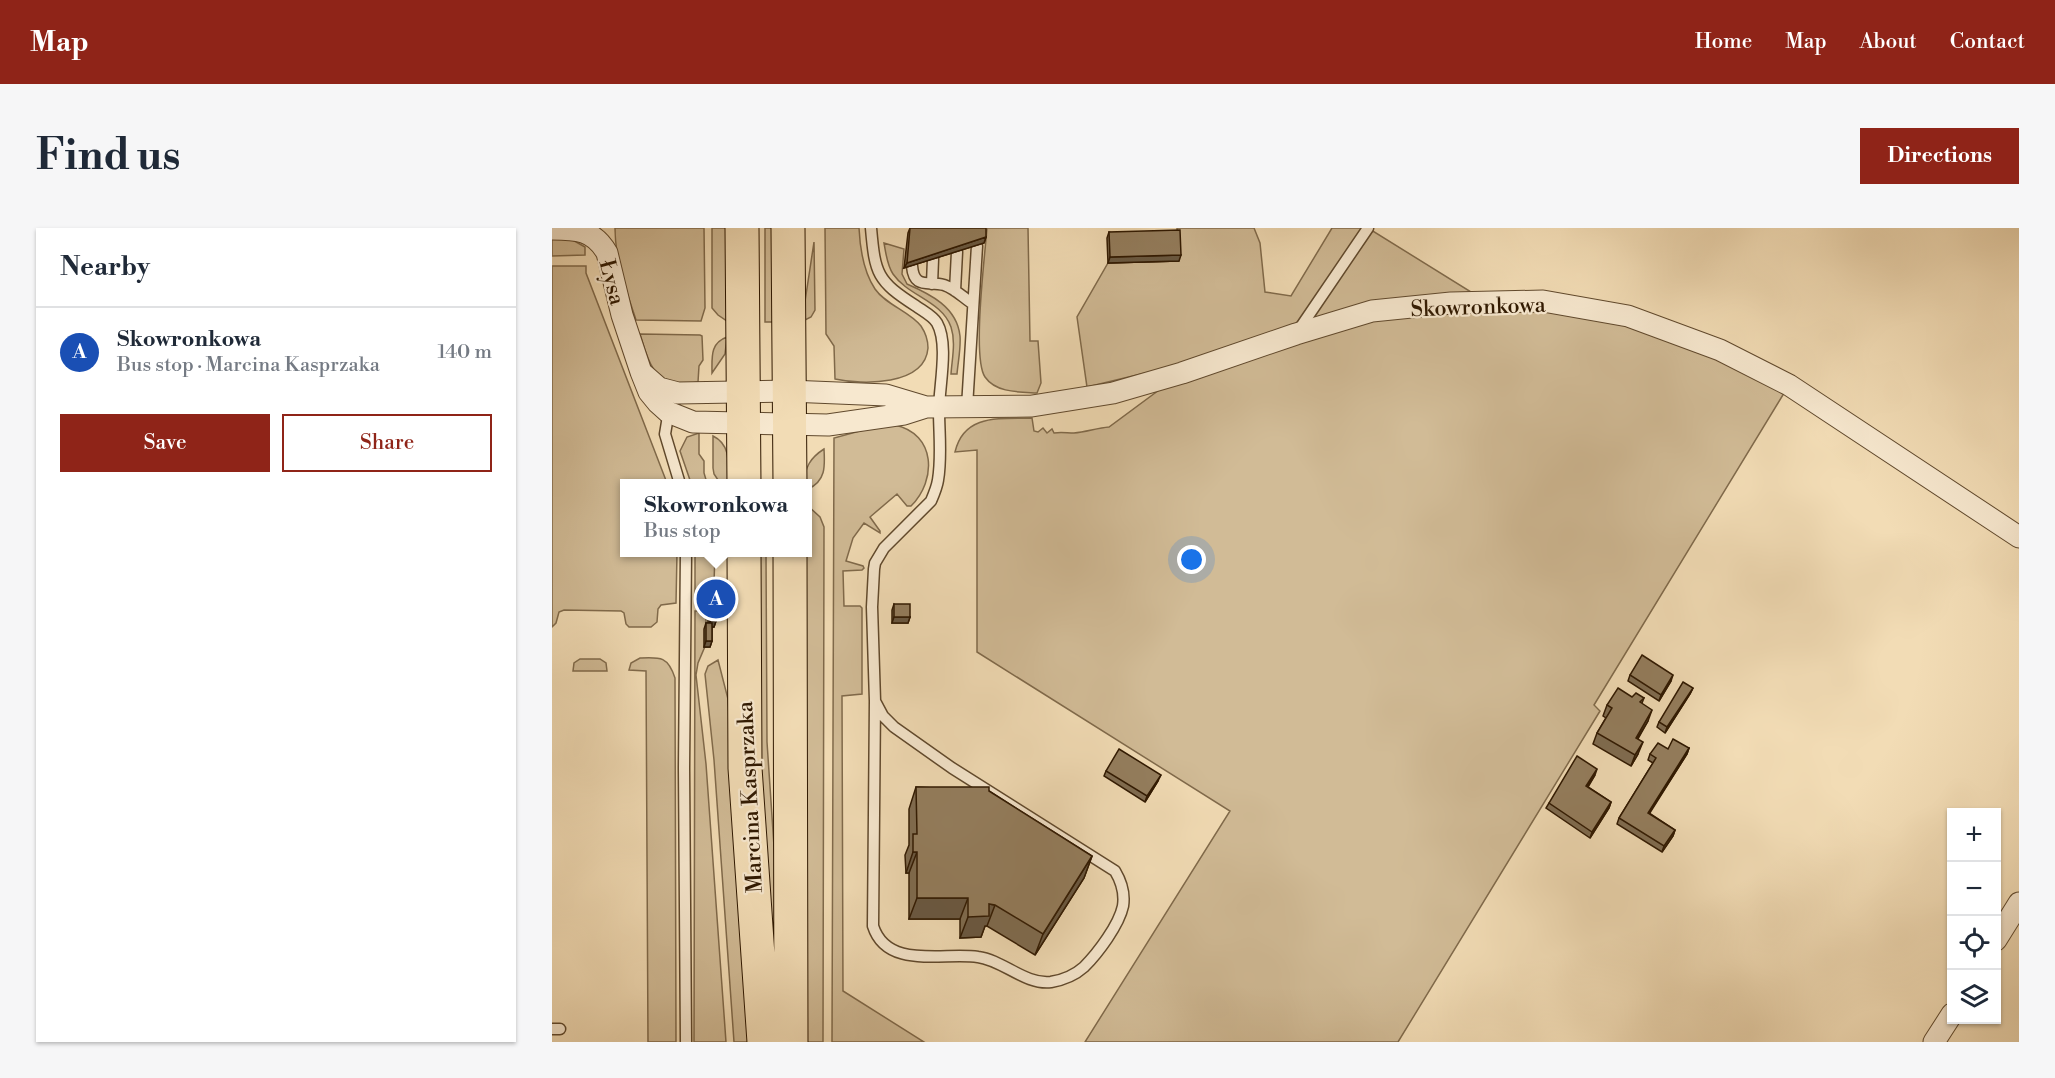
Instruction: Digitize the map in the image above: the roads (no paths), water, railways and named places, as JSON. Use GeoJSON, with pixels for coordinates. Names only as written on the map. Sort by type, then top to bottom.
{"type":"FeatureCollection","features":[{"type":"Feature","properties":{"kind":"main road"},"geometry":{"type":"LineString","coordinates":[[742,228],[744,479]]}},
{"type":"Feature","properties":{"kind":"main road"},"geometry":{"type":"LineString","coordinates":[[788,228],[790,479]]}},
{"type":"Feature","properties":{"kind":"main road","name":"Marcina Kasprzaka"},"geometry":{"type":"LineString","coordinates":[[744,557],[745,768],[764,1042]]}},
{"type":"Feature","properties":{"kind":"main road","name":"Marcina Kasprzaka"},"geometry":{"type":"LineString","coordinates":[[790,557],[791,1042]]}},
{"type":"Feature","properties":{"kind":"street","name":"Łysa"},"geometry":{"type":"LineString","coordinates":[[552,229],[595,232],[607,253],[622,315],[641,372],[659,388],[670,402],[693,422],[743,407]]}},
{"type":"Feature","properties":{"kind":"street","name":"Skowronkowa"},"geometry":{"type":"LineString","coordinates":[[789,424],[828,425],[904,414],[933,407],[1032,406],[1113,393],[1182,374],[1296,334],[1372,312],[1451,303],[1543,302],[1628,316],[1720,350],[1789,385],[2019,537]]}},
{"type":"Feature","properties":{"kind":"street","name":"Skowronkowa"},"geometry":{"type":"LineString","coordinates":[[743,407],[789,391],[886,395],[933,407]]}},
{"type":"Feature","properties":{"kind":"street","name":"Łysa"},"geometry":{"type":"LineString","coordinates":[[670,402],[743,407],[789,424]]}},
{"type":"Feature","properties":{"kind":"street"},"geometry":{"type":"LineString","coordinates":[[2001,932],[2019,903]]}},
{"type":"Feature","properties":{"kind":"street"},"geometry":{"type":"LineString","coordinates":[[1934,1042],[1947,1022]]}},
{"type":"Feature","properties":{"kind":"lane"},"geometry":{"type":"LineString","coordinates":[[871,228],[874,259],[881,278],[895,293],[932,317],[937,323],[942,346],[933,407],[939,478],[936,492],[931,501],[884,549],[875,563],[872,607],[876,700],[873,926],[879,939],[889,948],[912,956],[980,957],[1044,982],[1065,978],[1084,967],[1110,934],[1123,907],[1122,889],[1115,871],[913,741],[883,716],[876,700]]}},
{"type":"Feature","properties":{"kind":"lane"},"geometry":{"type":"LineString","coordinates":[[1296,334],[1368,228]]}},
{"type":"Feature","properties":{"kind":"lane"},"geometry":{"type":"LineString","coordinates":[[967,407],[977,246]]}},
{"type":"Feature","properties":{"kind":"lane"},"geometry":{"type":"LineString","coordinates":[[954,291],[957,252]]}},
{"type":"Feature","properties":{"kind":"lane"},"geometry":{"type":"LineString","coordinates":[[932,284],[933,259]]}},
{"type":"Feature","properties":{"kind":"lane"},"geometry":{"type":"LineString","coordinates":[[912,266],[913,276],[917,281],[945,285],[973,304]]}},
{"type":"Feature","properties":{"kind":"lane"},"geometry":{"type":"LineString","coordinates":[[670,402],[664,434],[679,479]]}},
{"type":"Feature","properties":{"kind":"lane"},"geometry":{"type":"LineString","coordinates":[[686,557],[684,768],[686,1042]]}},
{"type":"Feature","properties":{"kind":"place","name":"Skowronkowa"},"geometry":{"type":"Point","coordinates":[716,599]}}]}
